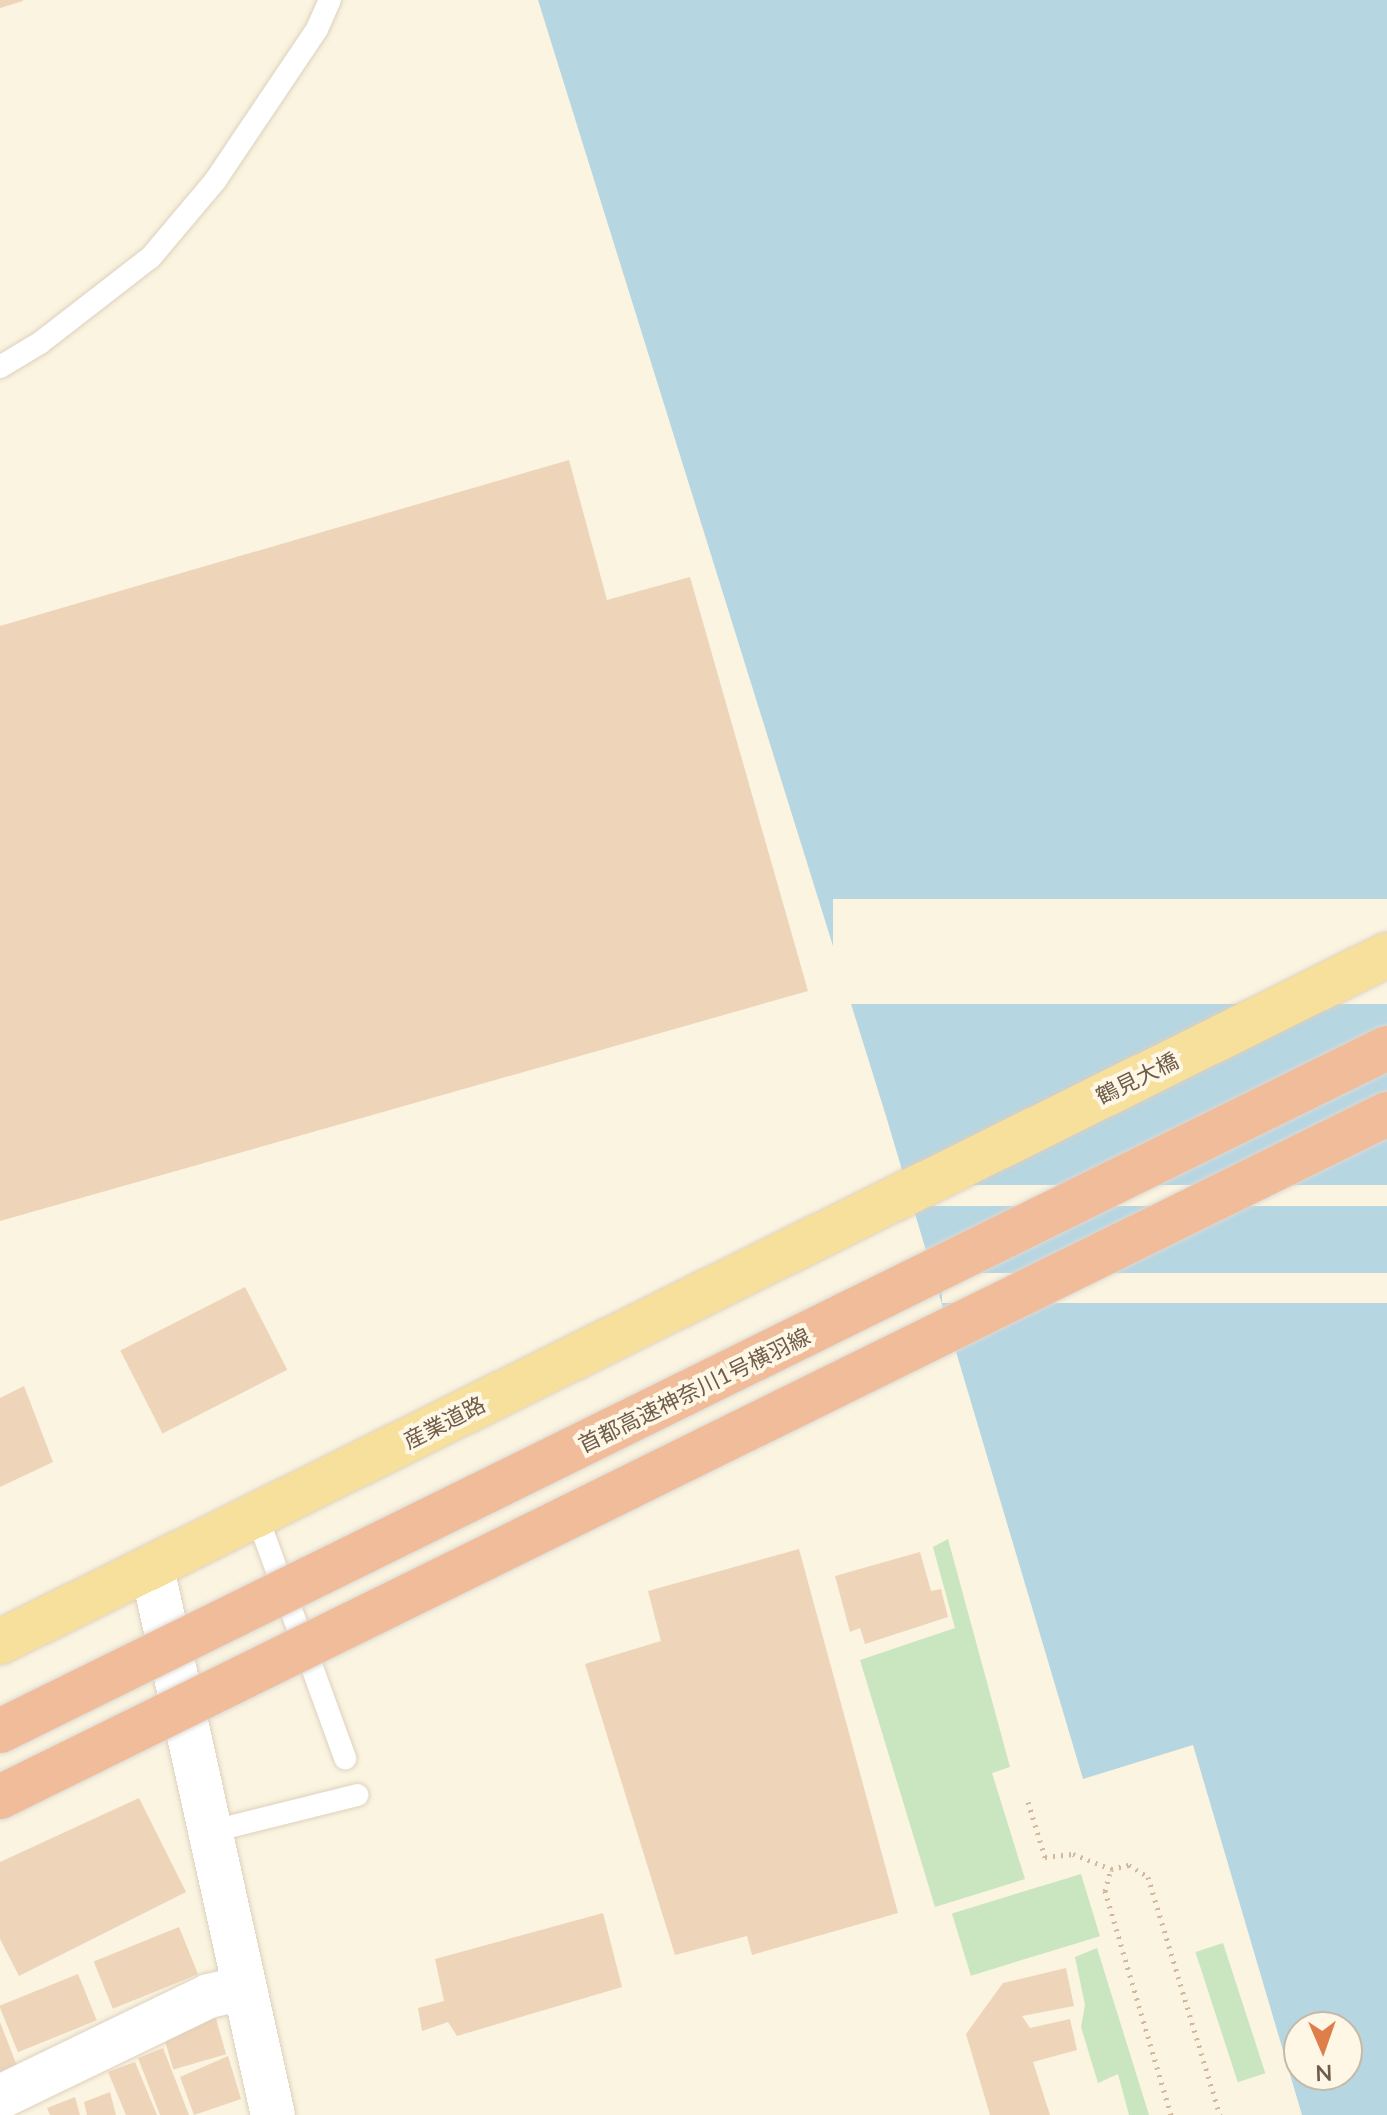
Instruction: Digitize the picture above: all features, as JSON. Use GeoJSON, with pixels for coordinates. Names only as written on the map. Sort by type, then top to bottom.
{"type":"FeatureCollection","features":[{"type":"Feature","properties":{"kind":"highway","name":"首都高速神奈川1号横羽線"},"geometry":{"type":"LineString","coordinates":[[0,1731],[1387,1048]]}},
{"type":"Feature","properties":{"kind":"highway"},"geometry":{"type":"LineString","coordinates":[[0,1797],[1387,1114]]}},
{"type":"Feature","properties":{"kind":"main road","name":"鶴見大橋"},"geometry":{"type":"LineString","coordinates":[[888,1202],[1387,955]]}},
{"type":"Feature","properties":{"kind":"main road","name":"産業道路"},"geometry":{"type":"LineString","coordinates":[[0,1642],[888,1202]]}},
{"type":"Feature","properties":{"kind":"street"},"geometry":{"type":"LineString","coordinates":[[152,1568],[273,2115]]}},
{"type":"Feature","properties":{"kind":"street"},"geometry":{"type":"LineString","coordinates":[[0,2097],[209,1996],[243,1988]]}},
{"type":"Feature","properties":{"kind":"lane"},"geometry":{"type":"LineString","coordinates":[[0,367],[40,343],[151,257],[215,181],[317,29],[330,0]]}},
{"type":"Feature","properties":{"kind":"lane"},"geometry":{"type":"LineString","coordinates":[[257,1516],[345,1758]]}},
{"type":"Feature","properties":{"kind":"lane"},"geometry":{"type":"LineString","coordinates":[[209,1832],[357,1795]]}},
{"type":"Feature","properties":{"kind":"path"},"geometry":{"type":"LineString","coordinates":[[1028,1802],[1045,1857],[1073,1854],[1111,1869],[1129,1865],[1148,1877],[1220,2115]]}},
{"type":"Feature","properties":{"kind":"path"},"geometry":{"type":"LineString","coordinates":[[1111,1869],[1105,1891],[1171,2115]]}},
{"type":"Feature","properties":{"kind":"green space"},"geometry":{"type":"Polygon","coordinates":[[[948,1539],[1010,1767],[992,1773],[1025,1879],[935,1907],[860,1660],[955,1628],[933,1547],[948,1539]]]}},
{"type":"Feature","properties":{"kind":"green space"},"geometry":{"type":"Polygon","coordinates":[[[1081,1874],[1100,1936],[971,1976],[952,1913],[1081,1874]]]}},
{"type":"Feature","properties":{"kind":"green space"},"geometry":{"type":"Polygon","coordinates":[[[1223,1943],[1265,2073],[1238,2082],[1195,1952],[1223,1943]]]}},
{"type":"Feature","properties":{"kind":"green space"},"geometry":{"type":"Polygon","coordinates":[[[1097,1948],[1149,2115],[1129,2115],[1118,2074],[1098,2083],[1081,2027],[1085,2005],[1075,1957],[1097,1948]]]}},
{"type":"Feature","properties":{"kind":"water"},"geometry":{"type":"Polygon","coordinates":[[[538,0],[1387,0],[1387,2115],[1302,2115],[1295,2091],[1363,2091],[1363,2011],[1283,2011],[1283,2051],[1193,1745],[1083,1779],[886,1116],[538,0]]]}},
{"type":"Feature","properties":{"kind":"pier"},"geometry":{"type":"Polygon","coordinates":[[[833,899],[1387,899],[1387,1004],[833,1004],[833,899]]]}},
{"type":"Feature","properties":{"kind":"pier"},"geometry":{"type":"Polygon","coordinates":[[[916,1185],[1387,1185],[1387,1206],[916,1206],[916,1185]]]}},
{"type":"Feature","properties":{"kind":"pier"},"geometry":{"type":"Polygon","coordinates":[[[942,1273],[1387,1273],[1387,1303],[942,1303],[942,1273]]]}},
{"type":"Feature","properties":{"kind":"building"},"geometry":{"type":"Polygon","coordinates":[[[0,0],[23,0],[23,1],[0,8],[0,0]]]}},
{"type":"Feature","properties":{"kind":"building"},"geometry":{"type":"Polygon","coordinates":[[[569,460],[607,600],[690,577],[808,991],[0,1221],[0,626],[569,460]]]}},
{"type":"Feature","properties":{"kind":"building"},"geometry":{"type":"Polygon","coordinates":[[[245,1287],[287,1370],[162,1433],[120,1351],[245,1287]]]}},
{"type":"Feature","properties":{"kind":"building"},"geometry":{"type":"Polygon","coordinates":[[[24,1386],[53,1462],[0,1487],[0,1398],[24,1386]]]}},
{"type":"Feature","properties":{"kind":"building"},"geometry":{"type":"Polygon","coordinates":[[[799,1549],[898,1913],[752,1955],[747,1936],[675,1955],[585,1664],[661,1641],[648,1591],[799,1549]]]}},
{"type":"Feature","properties":{"kind":"building"},"geometry":{"type":"Polygon","coordinates":[[[920,1552],[931,1591],[941,1589],[948,1617],[865,1644],[860,1628],[850,1632],[835,1576],[920,1552]]]}},
{"type":"Feature","properties":{"kind":"building"},"geometry":{"type":"Polygon","coordinates":[[[139,1798],[186,1892],[19,1976],[0,1939],[0,1862],[139,1798]]]}},
{"type":"Feature","properties":{"kind":"building"},"geometry":{"type":"Polygon","coordinates":[[[603,1913],[622,1987],[457,2036],[448,2022],[422,2031],[418,2008],[444,2001],[435,1959],[603,1913]]]}},
{"type":"Feature","properties":{"kind":"building"},"geometry":{"type":"Polygon","coordinates":[[[179,1927],[198,1974],[113,2009],[94,1961],[179,1927]]]}},
{"type":"Feature","properties":{"kind":"building"},"geometry":{"type":"Polygon","coordinates":[[[1066,1968],[1074,2006],[1022,2016],[1030,2028],[1070,2019],[1077,2050],[1033,2062],[1050,2115],[990,2115],[966,2034],[1003,1983],[1066,1968]]]}},
{"type":"Feature","properties":{"kind":"building"},"geometry":{"type":"Polygon","coordinates":[[[78,1974],[97,2020],[18,2052],[0,2006],[78,1974]]]}},
{"type":"Feature","properties":{"kind":"building"},"geometry":{"type":"Polygon","coordinates":[[[214,2012],[226,2054],[173,2069],[161,2027],[214,2012]]]}},
{"type":"Feature","properties":{"kind":"building"},"geometry":{"type":"Polygon","coordinates":[[[0,2022],[17,2066],[0,2076],[0,2022]]]}},
{"type":"Feature","properties":{"kind":"building"},"geometry":{"type":"Polygon","coordinates":[[[163,2048],[189,2115],[160,2115],[138,2058],[163,2048]]]}},
{"type":"Feature","properties":{"kind":"building"},"geometry":{"type":"Polygon","coordinates":[[[228,2056],[241,2099],[194,2115],[180,2077],[228,2056]]]}},
{"type":"Feature","properties":{"kind":"building"},"geometry":{"type":"Polygon","coordinates":[[[135,2062],[157,2115],[126,2115],[108,2072],[135,2062]]]}},
{"type":"Feature","properties":{"kind":"building"},"geometry":{"type":"Polygon","coordinates":[[[110,2092],[116,2115],[87,2115],[84,2102],[110,2092]]]}},
{"type":"Feature","properties":{"kind":"building"},"geometry":{"type":"Polygon","coordinates":[[[75,2097],[80,2115],[50,2115],[47,2108],[75,2097]]]}}]}
